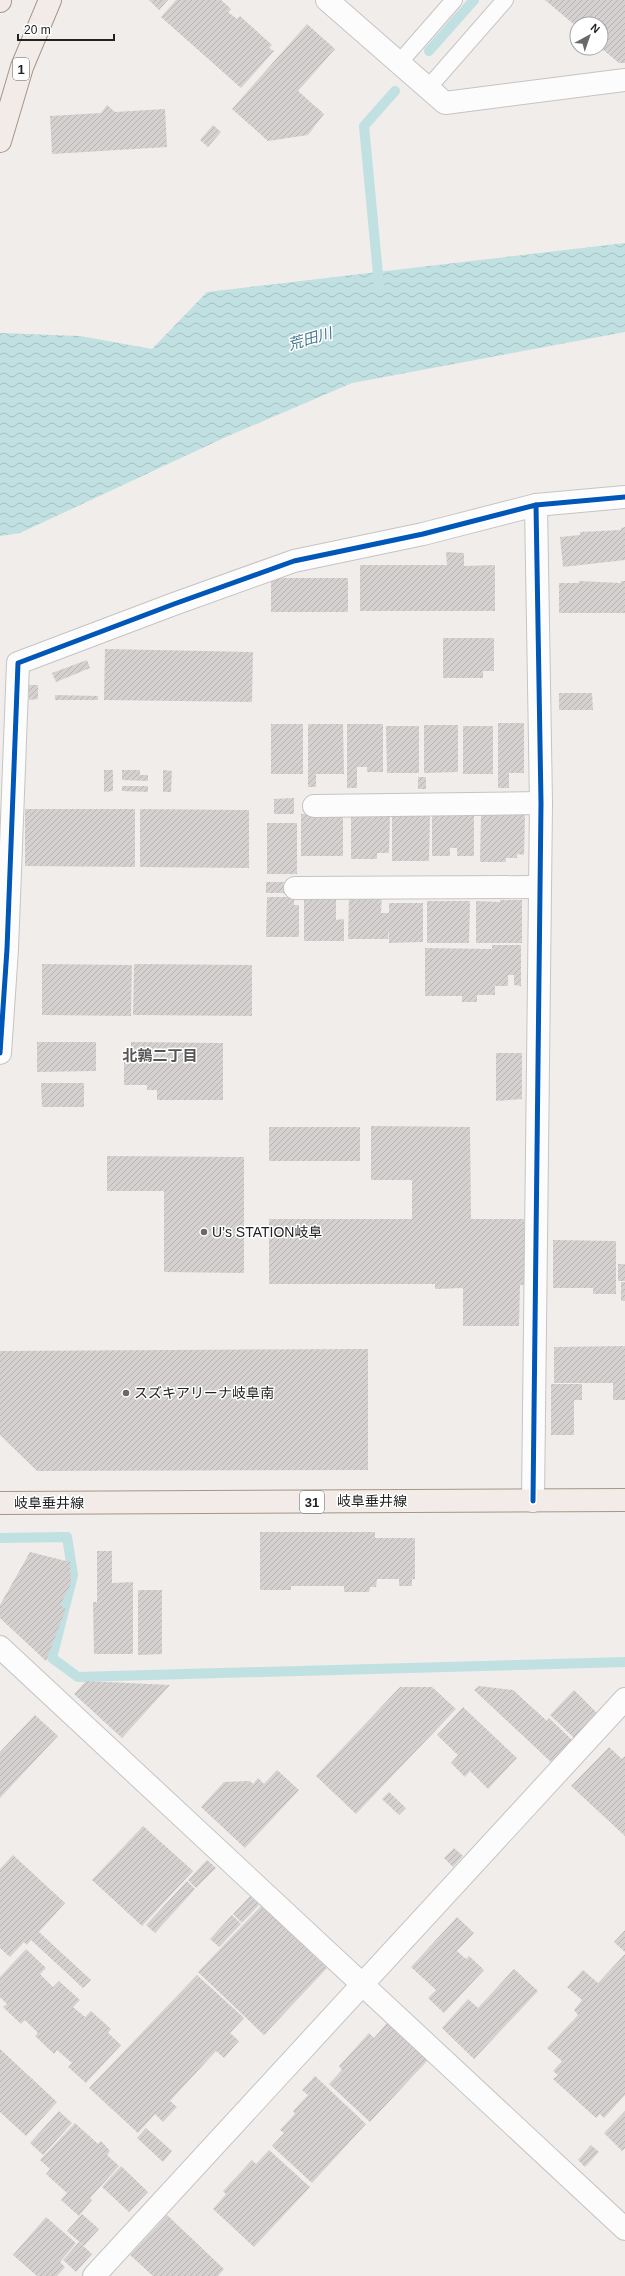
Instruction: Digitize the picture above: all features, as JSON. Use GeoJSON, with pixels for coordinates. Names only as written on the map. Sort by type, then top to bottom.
{"type":"FeatureCollection","features":[{"type":"Feature","properties":{"kind":"main road","name":"1"},"geometry":{"type":"LineString","coordinates":[[0,141],[22,67],[50,0]]}},
{"type":"Feature","properties":{"kind":"main road","name":"岐阜垂井線"},"geometry":{"type":"LineString","coordinates":[[0,1503],[625,1500]]}},
{"type":"Feature","properties":{"kind":"street"},"geometry":{"type":"LineString","coordinates":[[327,0],[445,103],[625,80]]}},
{"type":"Feature","properties":{"kind":"street"},"geometry":{"type":"LineString","coordinates":[[0,1053],[7,949],[18,663],[174,604],[294,561],[423,534],[536,505],[625,498]]}},
{"type":"Feature","properties":{"kind":"street"},"geometry":{"type":"LineString","coordinates":[[533,1500],[541,802],[536,505]]}},
{"type":"Feature","properties":{"kind":"street"},"geometry":{"type":"LineString","coordinates":[[314,806],[541,802]]}},
{"type":"Feature","properties":{"kind":"street"},"geometry":{"type":"LineString","coordinates":[[295,888],[539,887]]}},
{"type":"Feature","properties":{"kind":"street"},"geometry":{"type":"LineString","coordinates":[[0,1647],[364,1984],[625,2229]]}},
{"type":"Feature","properties":{"kind":"street"},"geometry":{"type":"LineString","coordinates":[[94,2276],[625,1699]]}},
{"type":"Feature","properties":{"kind":"lane"},"geometry":{"type":"LineString","coordinates":[[399,63],[454,0]]}},
{"type":"Feature","properties":{"kind":"lane"},"geometry":{"type":"LineString","coordinates":[[428,88],[505,0]]}},
{"type":"Feature","properties":{"kind":"water","name":"荒田川"},"geometry":{"type":"Polygon","coordinates":[[[625,243],[625,332],[352,383],[228,436],[20,533],[0,536],[0,333],[80,336],[152,349],[207,292],[625,243]]]}},
{"type":"Feature","properties":{"kind":"building"},"geometry":{"type":"Polygon","coordinates":[[[149,0],[168,0],[159,10],[149,0]]]}},
{"type":"Feature","properties":{"kind":"building"},"geometry":{"type":"Polygon","coordinates":[[[176,0],[221,0],[231,9],[228,12],[237,19],[240,16],[272,45],[269,48],[274,51],[241,88],[161,17],[176,0]]]}},
{"type":"Feature","properties":{"kind":"building"},"geometry":{"type":"Polygon","coordinates":[[[545,0],[625,0],[625,63],[619,63],[609,55],[609,16],[569,16],[569,20],[545,0]]]}},
{"type":"Feature","properties":{"kind":"building"},"geometry":{"type":"Polygon","coordinates":[[[307,24],[335,49],[298,91],[324,114],[308,135],[268,141],[232,109],[307,24]]]}},
{"type":"Feature","properties":{"kind":"building"},"geometry":{"type":"Polygon","coordinates":[[[107,105],[115,112],[165,109],[167,147],[52,154],[50,116],[101,113],[107,105]]]}},
{"type":"Feature","properties":{"kind":"building"},"geometry":{"type":"Polygon","coordinates":[[[213,125],[221,132],[208,147],[200,140],[213,125]]]}},
{"type":"Feature","properties":{"kind":"building"},"geometry":{"type":"Polygon","coordinates":[[[625,527],[625,560],[563,567],[560,537],[580,535],[580,532],[621,530],[621,528],[625,527]]]}},
{"type":"Feature","properties":{"kind":"building"},"geometry":{"type":"Polygon","coordinates":[[[446,552],[464,553],[464,566],[495,565],[495,611],[360,611],[360,565],[447,565],[446,552]]]}},
{"type":"Feature","properties":{"kind":"building"},"geometry":{"type":"Polygon","coordinates":[[[271,578],[348,578],[348,612],[271,612],[271,578]]]}},
{"type":"Feature","properties":{"kind":"building"},"geometry":{"type":"Polygon","coordinates":[[[579,581],[621,583],[621,581],[625,581],[625,613],[559,613],[559,583],[579,583],[579,581]]]}},
{"type":"Feature","properties":{"kind":"building"},"geometry":{"type":"Polygon","coordinates":[[[443,638],[494,638],[494,671],[483,671],[483,678],[443,678],[443,638]]]}},
{"type":"Feature","properties":{"kind":"building"},"geometry":{"type":"Polygon","coordinates":[[[105,649],[253,652],[252,702],[104,700],[105,649]]]}},
{"type":"Feature","properties":{"kind":"building"},"geometry":{"type":"Polygon","coordinates":[[[87,660],[90,668],[56,682],[52,673],[87,660]]]}},
{"type":"Feature","properties":{"kind":"building"},"geometry":{"type":"Polygon","coordinates":[[[29,685],[38,685],[38,699],[29,700],[29,685]]]}},
{"type":"Feature","properties":{"kind":"building"},"geometry":{"type":"Polygon","coordinates":[[[559,693],[592,693],[593,710],[559,710],[559,693]]]}},
{"type":"Feature","properties":{"kind":"building"},"geometry":{"type":"Polygon","coordinates":[[[55,695],[98,696],[98,700],[55,700],[55,695]]]}},
{"type":"Feature","properties":{"kind":"building"},"geometry":{"type":"Polygon","coordinates":[[[498,723],[524,723],[524,773],[509,773],[509,788],[498,788],[498,723]]]}},
{"type":"Feature","properties":{"kind":"building"},"geometry":{"type":"Polygon","coordinates":[[[271,724],[303,724],[303,774],[271,774],[271,724]]]}},
{"type":"Feature","properties":{"kind":"building"},"geometry":{"type":"Polygon","coordinates":[[[308,724],[343,724],[344,774],[316,774],[316,787],[308,787],[308,724]]]}},
{"type":"Feature","properties":{"kind":"building"},"geometry":{"type":"Polygon","coordinates":[[[347,724],[383,724],[383,772],[367,772],[367,767],[357,767],[357,788],[347,788],[347,724]]]}},
{"type":"Feature","properties":{"kind":"building"},"geometry":{"type":"Polygon","coordinates":[[[424,725],[458,725],[458,772],[424,773],[424,725]]]}},
{"type":"Feature","properties":{"kind":"building"},"geometry":{"type":"Polygon","coordinates":[[[386,726],[419,726],[419,773],[387,773],[386,726]]]}},
{"type":"Feature","properties":{"kind":"building"},"geometry":{"type":"Polygon","coordinates":[[[463,726],[493,726],[493,774],[463,774],[463,726]]]}},
{"type":"Feature","properties":{"kind":"building"},"geometry":{"type":"Polygon","coordinates":[[[104,770],[113,770],[113,791],[104,792],[104,770]]]}},
{"type":"Feature","properties":{"kind":"building"},"geometry":{"type":"Polygon","coordinates":[[[122,770],[140,770],[140,775],[148,775],[148,781],[122,780],[122,770]]]}},
{"type":"Feature","properties":{"kind":"building"},"geometry":{"type":"Polygon","coordinates":[[[163,770],[172,771],[171,792],[163,792],[163,770]]]}},
{"type":"Feature","properties":{"kind":"building"},"geometry":{"type":"Polygon","coordinates":[[[418,777],[426,777],[426,789],[418,789],[418,777]]]}},
{"type":"Feature","properties":{"kind":"building"},"geometry":{"type":"Polygon","coordinates":[[[122,786],[148,786],[148,792],[122,791],[122,786]]]}},
{"type":"Feature","properties":{"kind":"building"},"geometry":{"type":"Polygon","coordinates":[[[294,798],[294,814],[274,814],[274,799],[294,798]]]}},
{"type":"Feature","properties":{"kind":"building"},"geometry":{"type":"Polygon","coordinates":[[[25,809],[135,809],[135,867],[25,866],[25,809]]]}},
{"type":"Feature","properties":{"kind":"building"},"geometry":{"type":"Polygon","coordinates":[[[140,809],[249,810],[249,868],[140,867],[140,809]]]}},
{"type":"Feature","properties":{"kind":"building"},"geometry":{"type":"Polygon","coordinates":[[[301,814],[343,814],[343,856],[301,856],[301,814]]]}},
{"type":"Feature","properties":{"kind":"building"},"geometry":{"type":"Polygon","coordinates":[[[351,814],[390,814],[389,853],[377,853],[377,859],[351,859],[351,814]]]}},
{"type":"Feature","properties":{"kind":"building"},"geometry":{"type":"Polygon","coordinates":[[[430,814],[429,861],[392,861],[392,815],[430,814]]]}},
{"type":"Feature","properties":{"kind":"building"},"geometry":{"type":"Polygon","coordinates":[[[481,814],[525,815],[524,855],[517,854],[517,858],[506,858],[506,862],[480,862],[481,814]]]}},
{"type":"Feature","properties":{"kind":"building"},"geometry":{"type":"Polygon","coordinates":[[[432,815],[474,815],[474,856],[457,856],[457,848],[450,848],[450,856],[432,856],[432,815]]]}},
{"type":"Feature","properties":{"kind":"building"},"geometry":{"type":"Polygon","coordinates":[[[267,823],[297,823],[297,874],[267,874],[267,823]]]}},
{"type":"Feature","properties":{"kind":"building"},"geometry":{"type":"Polygon","coordinates":[[[266,882],[288,882],[288,893],[266,893],[266,882]]]}},
{"type":"Feature","properties":{"kind":"building"},"geometry":{"type":"Polygon","coordinates":[[[349,894],[382,894],[381,913],[389,913],[389,903],[423,903],[423,942],[389,943],[389,929],[388,939],[348,939],[349,894]]]}},
{"type":"Feature","properties":{"kind":"building"},"geometry":{"type":"Polygon","coordinates":[[[267,897],[294,897],[294,905],[299,905],[299,937],[266,937],[267,897]]]}},
{"type":"Feature","properties":{"kind":"building"},"geometry":{"type":"Polygon","coordinates":[[[304,898],[336,898],[336,920],[344,919],[344,941],[304,941],[304,898]]]}},
{"type":"Feature","properties":{"kind":"building"},"geometry":{"type":"Polygon","coordinates":[[[500,900],[522,900],[522,943],[476,943],[476,901],[500,902],[500,900]]]}},
{"type":"Feature","properties":{"kind":"building"},"geometry":{"type":"Polygon","coordinates":[[[427,901],[470,901],[469,943],[427,943],[427,901]]]}},
{"type":"Feature","properties":{"kind":"building"},"geometry":{"type":"Polygon","coordinates":[[[492,945],[521,945],[521,986],[514,985],[514,975],[508,975],[508,986],[495,986],[495,995],[477,995],[477,1002],[462,1002],[462,996],[425,996],[425,948],[492,949],[492,945]]]}},
{"type":"Feature","properties":{"kind":"building"},"geometry":{"type":"Polygon","coordinates":[[[42,964],[132,965],[131,1016],[42,1015],[42,964]]]}},
{"type":"Feature","properties":{"kind":"building"},"geometry":{"type":"Polygon","coordinates":[[[134,964],[252,965],[252,1016],[133,1015],[134,964]]]}},
{"type":"Feature","properties":{"kind":"building"},"geometry":{"type":"Polygon","coordinates":[[[37,1042],[96,1042],[96,1071],[37,1072],[37,1042]]]}},
{"type":"Feature","properties":{"kind":"building"},"geometry":{"type":"Polygon","coordinates":[[[131,1042],[223,1043],[223,1100],[157,1100],[157,1090],[147,1090],[147,1085],[124,1085],[124,1053],[131,1053],[131,1042]]]}},
{"type":"Feature","properties":{"kind":"building"},"geometry":{"type":"Polygon","coordinates":[[[496,1053],[522,1053],[522,1099],[496,1101],[496,1053]]]}},
{"type":"Feature","properties":{"kind":"building"},"geometry":{"type":"Polygon","coordinates":[[[41,1083],[84,1083],[84,1107],[42,1107],[41,1083]]]}},
{"type":"Feature","properties":{"kind":"building"},"geometry":{"type":"Polygon","coordinates":[[[371,1126],[470,1127],[471,1219],[524,1219],[524,1285],[520,1285],[519,1326],[463,1326],[463,1288],[435,1289],[435,1284],[269,1284],[269,1219],[412,1219],[412,1180],[371,1180],[371,1126]]]}},
{"type":"Feature","properties":{"kind":"building"},"geometry":{"type":"Polygon","coordinates":[[[269,1127],[360,1127],[360,1161],[269,1161],[269,1127]]]}},
{"type":"Feature","properties":{"kind":"building"},"geometry":{"type":"Polygon","coordinates":[[[107,1156],[244,1157],[244,1273],[164,1272],[164,1191],[107,1191],[107,1156]]]}},
{"type":"Feature","properties":{"kind":"building"},"geometry":{"type":"Polygon","coordinates":[[[553,1240],[616,1241],[616,1294],[593,1294],[593,1288],[553,1288],[553,1240]]]}},
{"type":"Feature","properties":{"kind":"building"},"geometry":{"type":"Polygon","coordinates":[[[618,1264],[625,1264],[625,1281],[618,1281],[618,1264]]]}},
{"type":"Feature","properties":{"kind":"building"},"geometry":{"type":"Polygon","coordinates":[[[621,1282],[625,1282],[625,1301],[621,1301],[621,1282]]]}},
{"type":"Feature","properties":{"kind":"building"},"geometry":{"type":"Polygon","coordinates":[[[625,1346],[625,1400],[613,1400],[613,1383],[554,1383],[554,1347],[625,1346]]]}},
{"type":"Feature","properties":{"kind":"building","name":"スズキアリーナ岐阜南"},"geometry":{"type":"Polygon","coordinates":[[[368,1349],[368,1470],[37,1471],[0,1435],[0,1351],[368,1349]]]}},
{"type":"Feature","properties":{"kind":"building"},"geometry":{"type":"Polygon","coordinates":[[[551,1384],[582,1384],[582,1400],[574,1400],[574,1435],[551,1435],[551,1384]]]}},
{"type":"Feature","properties":{"kind":"building"},"geometry":{"type":"Polygon","coordinates":[[[260,1532],[375,1532],[375,1538],[415,1538],[415,1579],[412,1579],[412,1586],[399,1586],[399,1579],[377,1579],[376,1587],[370,1587],[369,1592],[344,1592],[344,1586],[291,1586],[291,1590],[260,1590],[260,1532]]]}},
{"type":"Feature","properties":{"kind":"building"},"geometry":{"type":"Polygon","coordinates":[[[97,1551],[112,1551],[112,1583],[133,1582],[133,1654],[94,1654],[93,1602],[97,1602],[97,1551]]]}},
{"type":"Feature","properties":{"kind":"building"},"geometry":{"type":"Polygon","coordinates":[[[30,1552],[70,1562],[71,1584],[60,1605],[66,1609],[46,1661],[0,1618],[0,1605],[30,1552]]]}},
{"type":"Feature","properties":{"kind":"building"},"geometry":{"type":"Polygon","coordinates":[[[138,1590],[162,1590],[162,1654],[138,1655],[138,1590]]]}},
{"type":"Feature","properties":{"kind":"building"},"geometry":{"type":"Polygon","coordinates":[[[86,1681],[170,1685],[122,1738],[74,1694],[86,1681]]]}},
{"type":"Feature","properties":{"kind":"building"},"geometry":{"type":"Polygon","coordinates":[[[479,1686],[513,1690],[547,1721],[549,1718],[572,1740],[551,1762],[474,1690],[479,1686]]]}},
{"type":"Feature","properties":{"kind":"building"},"geometry":{"type":"Polygon","coordinates":[[[400,1687],[432,1687],[456,1709],[356,1814],[316,1776],[400,1687]]]}},
{"type":"Feature","properties":{"kind":"building"},"geometry":{"type":"Polygon","coordinates":[[[574,1690],[597,1713],[574,1738],[550,1715],[574,1690]]]}},
{"type":"Feature","properties":{"kind":"building"},"geometry":{"type":"Polygon","coordinates":[[[463,1707],[517,1758],[488,1789],[470,1771],[465,1777],[451,1763],[458,1755],[437,1735],[463,1707]]]}},
{"type":"Feature","properties":{"kind":"building"},"geometry":{"type":"Polygon","coordinates":[[[35,1715],[58,1736],[0,1798],[0,1752],[35,1715]]]}},
{"type":"Feature","properties":{"kind":"building"},"geometry":{"type":"Polygon","coordinates":[[[609,1747],[622,1759],[625,1756],[625,1836],[571,1786],[609,1747]]]}},
{"type":"Feature","properties":{"kind":"building"},"geometry":{"type":"Polygon","coordinates":[[[277,1770],[299,1790],[245,1848],[201,1807],[224,1782],[250,1781],[253,1784],[258,1778],[264,1784],[277,1770]]]}},
{"type":"Feature","properties":{"kind":"building"},"geometry":{"type":"Polygon","coordinates":[[[389,1792],[406,1808],[399,1815],[382,1799],[389,1792]]]}},
{"type":"Feature","properties":{"kind":"building"},"geometry":{"type":"Polygon","coordinates":[[[143,1826],[193,1871],[142,1926],[92,1880],[143,1826]]]}},
{"type":"Feature","properties":{"kind":"building"},"geometry":{"type":"Polygon","coordinates":[[[454,1848],[463,1856],[453,1867],[444,1858],[454,1848]]]}},
{"type":"Feature","properties":{"kind":"building"},"geometry":{"type":"Polygon","coordinates":[[[13,1855],[65,1903],[39,1932],[91,1980],[83,1988],[31,1940],[27,1945],[24,1942],[10,1957],[0,1948],[0,1869],[13,1855]]]}},
{"type":"Feature","properties":{"kind":"building"},"geometry":{"type":"Polygon","coordinates":[[[207,1860],[216,1868],[196,1888],[188,1880],[207,1860]]]}},
{"type":"Feature","properties":{"kind":"building"},"geometry":{"type":"Polygon","coordinates":[[[187,1881],[195,1889],[155,1933],[146,1925],[187,1881]]]}},
{"type":"Feature","properties":{"kind":"building"},"geometry":{"type":"Polygon","coordinates":[[[250,1896],[259,1905],[242,1923],[233,1914],[250,1896]]]}},
{"type":"Feature","properties":{"kind":"building"},"geometry":{"type":"Polygon","coordinates":[[[261,1906],[327,1968],[264,2035],[198,1972],[261,1906]]]}},
{"type":"Feature","properties":{"kind":"building"},"geometry":{"type":"Polygon","coordinates":[[[232,1915],[241,1924],[219,1947],[210,1939],[232,1915]]]}},
{"type":"Feature","properties":{"kind":"building"},"geometry":{"type":"Polygon","coordinates":[[[457,1917],[474,1933],[457,1951],[466,1959],[469,1956],[484,1970],[444,2013],[428,1998],[436,1990],[411,1967],[457,1917]]]}},
{"type":"Feature","properties":{"kind":"building"},"geometry":{"type":"Polygon","coordinates":[[[625,1930],[625,1952],[614,1942],[625,1930]]]}},
{"type":"Feature","properties":{"kind":"building"},"geometry":{"type":"Polygon","coordinates":[[[26,1949],[46,1968],[40,1974],[53,1987],[59,1981],[80,2000],[73,2007],[85,2017],[91,2011],[111,2029],[108,2033],[121,2045],[86,2083],[68,2067],[72,2063],[57,2050],[54,2054],[35,2036],[38,2033],[25,2020],[21,2024],[3,2007],[7,2004],[0,1997],[0,1977],[26,1949]]]}},
{"type":"Feature","properties":{"kind":"building"},"geometry":{"type":"Polygon","coordinates":[[[625,1954],[625,2095],[604,2118],[600,2114],[596,2118],[553,2079],[558,2075],[553,2071],[562,2061],[547,2048],[578,2015],[574,2010],[582,2000],[567,1987],[583,1970],[598,1983],[625,1954]]]}},
{"type":"Feature","properties":{"kind":"building"},"geometry":{"type":"Polygon","coordinates":[[[514,1969],[538,1991],[474,2059],[442,2028],[468,1999],[478,2008],[514,1969]]]}},
{"type":"Feature","properties":{"kind":"building"},"geometry":{"type":"Polygon","coordinates":[[[197,1975],[244,2018],[230,2033],[239,2041],[224,2058],[216,2051],[170,2101],[177,2107],[163,2122],[155,2114],[138,2133],[89,2088],[197,1975]]]}},
{"type":"Feature","properties":{"kind":"building"},"geometry":{"type":"Polygon","coordinates":[[[387,2023],[428,2060],[370,2122],[329,2084],[342,2070],[339,2066],[369,2033],[374,2038],[387,2023]]]}},
{"type":"Feature","properties":{"kind":"building"},"geometry":{"type":"Polygon","coordinates":[[[0,2049],[57,2102],[26,2136],[0,2112],[0,2049]]]}},
{"type":"Feature","properties":{"kind":"building"},"geometry":{"type":"Polygon","coordinates":[[[315,2076],[366,2124],[312,2183],[272,2146],[284,2133],[280,2130],[295,2114],[293,2111],[308,2095],[302,2090],[315,2076]]]}},
{"type":"Feature","properties":{"kind":"building"},"geometry":{"type":"Polygon","coordinates":[[[59,2111],[72,2123],[43,2155],[30,2143],[59,2111]]]}},
{"type":"Feature","properties":{"kind":"building"},"geometry":{"type":"Polygon","coordinates":[[[625,2111],[625,2148],[622,2151],[604,2133],[625,2111]]]}},
{"type":"Feature","properties":{"kind":"building"},"geometry":{"type":"Polygon","coordinates":[[[75,2123],[98,2144],[101,2141],[110,2151],[107,2155],[119,2166],[90,2198],[92,2200],[79,2216],[61,2200],[67,2193],[46,2174],[50,2169],[40,2160],[75,2123]]]}},
{"type":"Feature","properties":{"kind":"building"},"geometry":{"type":"Polygon","coordinates":[[[146,2128],[172,2151],[163,2162],[137,2138],[146,2128]]]}},
{"type":"Feature","properties":{"kind":"building"},"geometry":{"type":"Polygon","coordinates":[[[591,2145],[599,2152],[585,2167],[578,2160],[591,2145]]]}},
{"type":"Feature","properties":{"kind":"building"},"geometry":{"type":"Polygon","coordinates":[[[269,2150],[310,2187],[254,2247],[213,2209],[226,2194],[223,2191],[252,2160],[256,2164],[269,2150]]]}},
{"type":"Feature","properties":{"kind":"building"},"geometry":{"type":"Polygon","coordinates":[[[121,2166],[148,2192],[129,2212],[102,2187],[121,2166]]]}},
{"type":"Feature","properties":{"kind":"building"},"geometry":{"type":"Polygon","coordinates":[[[82,2214],[99,2229],[84,2246],[67,2231],[82,2214]]]}},
{"type":"Feature","properties":{"kind":"building"},"geometry":{"type":"Polygon","coordinates":[[[167,2215],[224,2269],[218,2276],[153,2276],[130,2255],[167,2215]]]}},
{"type":"Feature","properties":{"kind":"building"},"geometry":{"type":"Polygon","coordinates":[[[46,2217],[76,2243],[60,2262],[65,2267],[57,2276],[37,2276],[13,2255],[46,2217]]]}},
{"type":"Feature","properties":{"kind":"building"},"geometry":{"type":"Polygon","coordinates":[[[79,2242],[92,2254],[76,2272],[63,2260],[79,2242]]]}},
{"type":"Feature","properties":{"kind":"waterway"},"geometry":{"type":"LineString","coordinates":[[429,51],[474,0]]}},
{"type":"Feature","properties":{"kind":"waterway"},"geometry":{"type":"LineString","coordinates":[[379,285],[364,126],[395,91]]}},
{"type":"Feature","properties":{"kind":"waterway"},"geometry":{"type":"LineString","coordinates":[[0,1538],[67,1537],[73,1575],[52,1658],[78,1677],[625,1662]]}},
{"type":"Feature","properties":{"kind":"cycle path"},"geometry":{"type":"LineString","coordinates":[[0,1053],[7,949],[18,663],[174,604],[294,561],[423,534],[536,505],[625,497]]}},
{"type":"Feature","properties":{"kind":"cycle path"},"geometry":{"type":"LineString","coordinates":[[533,1501],[541,803],[536,505]]}},
{"type":"Feature","properties":{"kind":"place","name":"U’s STATION岐阜"},"geometry":{"type":"Point","coordinates":[204,1232]}},
{"type":"Feature","properties":{"kind":"place","name":"スズキアリーナ岐阜南"},"geometry":{"type":"Point","coordinates":[126,1393]}},
{"type":"Feature","properties":{"kind":"district","name":"北鶉二丁目"},"geometry":{"type":"Point","coordinates":[160,1056]}}]}
